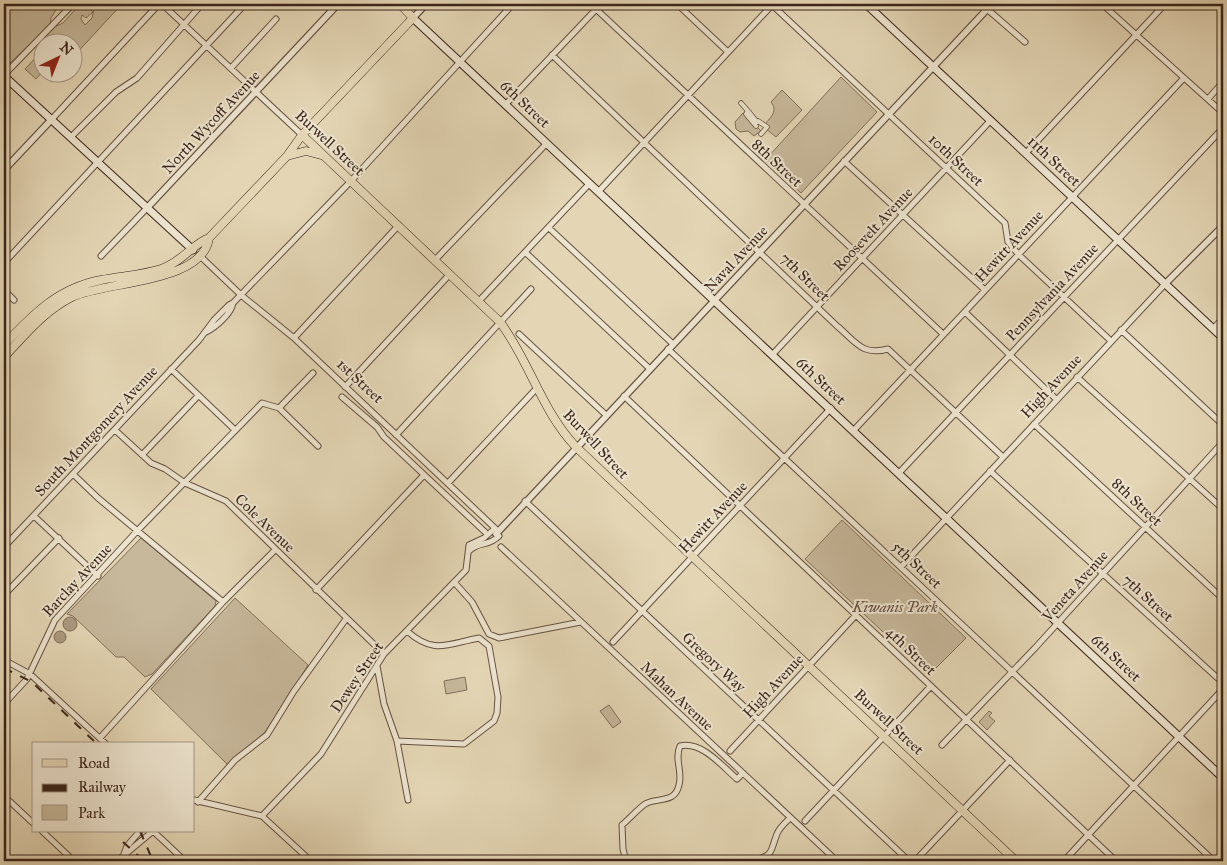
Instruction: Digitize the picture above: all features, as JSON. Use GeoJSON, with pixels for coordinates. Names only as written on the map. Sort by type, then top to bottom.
{"type":"FeatureCollection","features":[{"type":"Feature","properties":{"kind":"main road","name":"6th Street"},"geometry":{"type":"LineString","coordinates":[[400,4],[1223,778]]}},
{"type":"Feature","properties":{"kind":"main road","name":"11th Street"},"geometry":{"type":"LineString","coordinates":[[866,4],[1223,338]]}},
{"type":"Feature","properties":{"kind":"main road"},"geometry":{"type":"LineString","coordinates":[[4,345],[44,305],[70,289],[99,280],[161,269],[208,245],[209,238],[287,156],[302,135],[413,18]]}},
{"type":"Feature","properties":{"kind":"main road","name":"1st Street"},"geometry":{"type":"LineString","coordinates":[[4,76],[196,252]]}},
{"type":"Feature","properties":{"kind":"main road","name":"Burwell Street"},"geometry":{"type":"LineString","coordinates":[[302,135],[480,300],[500,322],[515,345],[536,389],[554,420],[576,447],[1016,861]]}},
{"type":"Feature","properties":{"kind":"main road"},"geometry":{"type":"LineString","coordinates":[[287,156],[306,151],[326,157]]}},
{"type":"Feature","properties":{"kind":"main road"},"geometry":{"type":"LineString","coordinates":[[4,357],[40,318],[60,303],[88,291],[163,277],[180,269],[196,252]]}},
{"type":"Feature","properties":{"kind":"street"},"geometry":{"type":"LineString","coordinates":[[4,76],[73,4]]}},
{"type":"Feature","properties":{"kind":"street"},"geometry":{"type":"LineString","coordinates":[[4,170],[160,4]]}},
{"type":"Feature","properties":{"kind":"street","name":"Burwell Street"},"geometry":{"type":"LineString","coordinates":[[160,4],[184,23],[255,93],[302,135]]}},
{"type":"Feature","properties":{"kind":"street"},"geometry":{"type":"LineString","coordinates":[[71,137],[116,92],[137,78],[202,4]]}},
{"type":"Feature","properties":{"kind":"street"},"geometry":{"type":"LineString","coordinates":[[4,263],[245,4]]}},
{"type":"Feature","properties":{"kind":"street","name":"North Wycoff Avenue"},"geometry":{"type":"LineString","coordinates":[[101,256],[338,4]]}},
{"type":"Feature","properties":{"kind":"street"},"geometry":{"type":"LineString","coordinates":[[413,18],[426,4]]}},
{"type":"Feature","properties":{"kind":"street","name":"South Montgomery Avenue"},"geometry":{"type":"LineString","coordinates":[[4,547],[171,370],[206,332],[217,317],[241,295],[351,180],[513,4]]}},
{"type":"Feature","properties":{"kind":"street"},"geometry":{"type":"LineString","coordinates":[[506,104],[601,4]]}},
{"type":"Feature","properties":{"kind":"street"},"geometry":{"type":"LineString","coordinates":[[677,4],[728,52]]}},
{"type":"Feature","properties":{"kind":"street"},"geometry":{"type":"LineString","coordinates":[[599,191],[644,140],[772,4]]}},
{"type":"Feature","properties":{"kind":"street","name":"10th Street"},"geometry":{"type":"LineString","coordinates":[[772,4],[1005,223],[1008,242],[1111,341]]}},
{"type":"Feature","properties":{"kind":"street"},"geometry":{"type":"LineString","coordinates":[[1102,4],[1183,79],[1223,113]]}},
{"type":"Feature","properties":{"kind":"street"},"geometry":{"type":"LineString","coordinates":[[1026,153],[1165,4]]}},
{"type":"Feature","properties":{"kind":"street"},"geometry":{"type":"LineString","coordinates":[[989,6],[1026,42]]}},
{"type":"Feature","properties":{"kind":"street","name":"Naval Avenue"},"geometry":{"type":"LineString","coordinates":[[496,532],[989,6]]}},
{"type":"Feature","properties":{"kind":"street","name":"8th Street"},"geometry":{"type":"LineString","coordinates":[[596,9],[943,334]]}},
{"type":"Feature","properties":{"kind":"street"},"geometry":{"type":"LineString","coordinates":[[231,68],[276,19]]}},
{"type":"Feature","properties":{"kind":"street","name":"7th Street"},"geometry":{"type":"LineString","coordinates":[[552,55],[644,140],[818,307],[865,349],[875,352],[888,349],[1003,457]]}},
{"type":"Feature","properties":{"kind":"street","name":"Hewitt Avenue"},"geometry":{"type":"LineString","coordinates":[[854,430],[1183,79]]}},
{"type":"Feature","properties":{"kind":"street"},"geometry":{"type":"LineString","coordinates":[[1208,99],[1223,82]]}},
{"type":"Feature","properties":{"kind":"street"},"geometry":{"type":"LineString","coordinates":[[741,104],[756,124],[767,127],[761,134]]}},
{"type":"Feature","properties":{"kind":"street","name":"Roosevelt Avenue"},"geometry":{"type":"LineString","coordinates":[[773,354],[991,120]]}},
{"type":"Feature","properties":{"kind":"street","name":"Pennsylvania Avenue"},"geometry":{"type":"LineString","coordinates":[[899,473],[1223,128]]}},
{"type":"Feature","properties":{"kind":"street"},"geometry":{"type":"LineString","coordinates":[[436,259],[547,143]]}},
{"type":"Feature","properties":{"kind":"street"},"geometry":{"type":"LineString","coordinates":[[844,161],[985,290]]}},
{"type":"Feature","properties":{"kind":"street"},"geometry":{"type":"LineString","coordinates":[[480,300],[590,183]]}},
{"type":"Feature","properties":{"kind":"street"},"geometry":{"type":"LineString","coordinates":[[294,338],[399,225]]}},
{"type":"Feature","properties":{"kind":"street","name":"High Avenue"},"geometry":{"type":"LineString","coordinates":[[901,566],[1121,330],[1223,227]]}},
{"type":"Feature","properties":{"kind":"street","name":"5th Street"},"geometry":{"type":"LineString","coordinates":[[548,228],[785,458],[1214,861]]}},
{"type":"Feature","properties":{"kind":"street","name":"1st Street"},"geometry":{"type":"LineString","coordinates":[[196,252],[241,295],[294,338],[448,483],[496,532]]}},
{"type":"Feature","properties":{"kind":"street"},"geometry":{"type":"LineString","coordinates":[[525,252],[650,369]]}},
{"type":"Feature","properties":{"kind":"street"},"geometry":{"type":"LineString","coordinates":[[345,387],[451,273]]}},
{"type":"Feature","properties":{"kind":"street"},"geometry":{"type":"LineString","coordinates":[[396,434],[531,289]]}},
{"type":"Feature","properties":{"kind":"street"},"geometry":{"type":"LineString","coordinates":[[4,290],[14,300]]}},
{"type":"Feature","properties":{"kind":"street"},"geometry":{"type":"LineString","coordinates":[[965,312],[1056,399]]}},
{"type":"Feature","properties":{"kind":"street"},"geometry":{"type":"LineString","coordinates":[[1213,329],[1223,318]]}},
{"type":"Feature","properties":{"kind":"street"},"geometry":{"type":"LineString","coordinates":[[1121,330],[1223,424]]}},
{"type":"Feature","properties":{"kind":"street"},"geometry":{"type":"LineString","coordinates":[[519,334],[606,415]]}},
{"type":"Feature","properties":{"kind":"street"},"geometry":{"type":"LineString","coordinates":[[171,370],[235,430]]}},
{"type":"Feature","properties":{"kind":"street"},"geometry":{"type":"LineString","coordinates":[[313,372],[279,408],[318,446]]}},
{"type":"Feature","properties":{"kind":"street"},"geometry":{"type":"LineString","coordinates":[[1078,376],[1223,509]]}},
{"type":"Feature","properties":{"kind":"street"},"geometry":{"type":"LineString","coordinates":[[448,483],[536,389]]}},
{"type":"Feature","properties":{"kind":"street"},"geometry":{"type":"LineString","coordinates":[[142,455],[198,396]]}},
{"type":"Feature","properties":{"kind":"street","name":"4th Street"},"geometry":{"type":"LineString","coordinates":[[624,396],[1116,861]]}},
{"type":"Feature","properties":{"kind":"street"},"geometry":{"type":"LineString","coordinates":[[342,397],[377,427],[384,437],[485,532]]}},
{"type":"Feature","properties":{"kind":"street","name":"Barclay Avenue"},"geometry":{"type":"LineString","coordinates":[[4,704],[30,674],[55,620],[98,576],[138,530],[262,403],[279,408]]}},
{"type":"Feature","properties":{"kind":"street","name":"Hewitt Avenue"},"geometry":{"type":"LineString","coordinates":[[613,642],[830,408]]}},
{"type":"Feature","properties":{"kind":"street","name":"8th Street"},"geometry":{"type":"LineString","coordinates":[[1034,424],[1223,599]]}},
{"type":"Feature","properties":{"kind":"street","name":"Cole Avenue"},"geometry":{"type":"LineString","coordinates":[[115,430],[142,455],[185,484],[226,502],[384,654]]}},
{"type":"Feature","properties":{"kind":"street","name":"Veneta Avenue"},"geometry":{"type":"LineString","coordinates":[[942,745],[1013,672],[1223,442]]}},
{"type":"Feature","properties":{"kind":"street","name":"7th Street"},"geometry":{"type":"LineString","coordinates":[[990,470],[1223,683]]}},
{"type":"Feature","properties":{"kind":"street"},"geometry":{"type":"LineString","coordinates":[[73,474],[223,602]]}},
{"type":"Feature","properties":{"kind":"street"},"geometry":{"type":"LineString","coordinates":[[316,590],[424,475]]}},
{"type":"Feature","properties":{"kind":"street","name":"Gregory Way"},"geometry":{"type":"LineString","coordinates":[[525,501],[908,861]]}},
{"type":"Feature","properties":{"kind":"street"},"geometry":{"type":"LineString","coordinates":[[34,516],[98,576]]}},
{"type":"Feature","properties":{"kind":"street"},"geometry":{"type":"LineString","coordinates":[[468,551],[475,546],[491,544],[496,532]]}},
{"type":"Feature","properties":{"kind":"street","name":"Dewey Street"},"geometry":{"type":"LineString","coordinates":[[262,816],[321,754],[384,654],[466,570],[469,545],[478,540],[489,540],[496,532]]}},
{"type":"Feature","properties":{"kind":"street"},"geometry":{"type":"LineString","coordinates":[[4,596],[58,538]]}},
{"type":"Feature","properties":{"kind":"street","name":"Mahan Avenue"},"geometry":{"type":"LineString","coordinates":[[501,547],[836,861]]}},
{"type":"Feature","properties":{"kind":"street"},"geometry":{"type":"LineString","coordinates":[[100,738],[223,602],[275,550]]}},
{"type":"Feature","properties":{"kind":"street"},"geometry":{"type":"LineString","coordinates":[[454,582],[472,602],[489,634],[499,638],[581,622]]}},
{"type":"Feature","properties":{"kind":"street","name":"High Avenue"},"geometry":{"type":"LineString","coordinates":[[730,750],[855,616]]}},
{"type":"Feature","properties":{"kind":"street"},"geometry":{"type":"LineString","coordinates":[[196,801],[236,760],[267,735],[294,691],[346,619]]}},
{"type":"Feature","properties":{"kind":"street"},"geometry":{"type":"LineString","coordinates":[[397,741],[464,744],[494,721],[497,713],[498,698],[491,649],[479,638],[433,647],[421,643],[407,631]]}},
{"type":"Feature","properties":{"kind":"street"},"geometry":{"type":"LineString","coordinates":[[4,660],[30,674],[104,742]]}},
{"type":"Feature","properties":{"kind":"street"},"geometry":{"type":"LineString","coordinates":[[377,666],[384,704],[397,741],[408,800]]}},
{"type":"Feature","properties":{"kind":"street"},"geometry":{"type":"LineString","coordinates":[[805,821],[930,687]]}},
{"type":"Feature","properties":{"kind":"street"},"geometry":{"type":"LineString","coordinates":[[1064,861],[1223,689]]}},
{"type":"Feature","properties":{"kind":"street"},"geometry":{"type":"LineString","coordinates":[[626,861],[623,849],[622,825],[646,804],[668,799],[678,790],[680,782],[677,755],[680,746],[694,746],[737,779],[742,774]]}},
{"type":"Feature","properties":{"kind":"street"},"geometry":{"type":"LineString","coordinates":[[914,861],[1010,760]]}},
{"type":"Feature","properties":{"kind":"street"},"geometry":{"type":"LineString","coordinates":[[4,796],[32,822]]}},
{"type":"Feature","properties":{"kind":"street"},"geometry":{"type":"LineString","coordinates":[[196,801],[262,816],[311,861]]}},
{"type":"Feature","properties":{"kind":"street"},"geometry":{"type":"LineString","coordinates":[[752,861],[766,857],[771,852],[778,832],[790,818]]}},
{"type":"Feature","properties":{"kind":"street"},"geometry":{"type":"LineString","coordinates":[[43,832],[74,861]]}},
{"type":"Feature","properties":{"kind":"street"},"geometry":{"type":"LineString","coordinates":[[124,855],[127,846],[139,832]]}},
{"type":"Feature","properties":{"kind":"street"},"geometry":{"type":"LineString","coordinates":[[117,861],[152,832]]}},
{"type":"Feature","properties":{"kind":"street"},"geometry":{"type":"LineString","coordinates":[[154,832],[186,861]]}},
{"type":"Feature","properties":{"kind":"green space"},"geometry":{"type":"Polygon","coordinates":[[[4,4],[65,4],[59,5],[51,18],[50,25],[43,32],[32,32],[32,42],[9,64],[4,66],[4,4]]]}},
{"type":"Feature","properties":{"kind":"green space"},"geometry":{"type":"Polygon","coordinates":[[[80,4],[83,9],[87,6],[93,12],[86,18],[82,15],[81,19],[85,25],[92,18],[94,9],[102,6],[100,4],[122,4],[82,47],[82,32],[49,32],[52,28],[63,23],[80,4]]]}},
{"type":"Feature","properties":{"kind":"green space"},"geometry":{"type":"Polygon","coordinates":[[[32,62],[32,75],[25,69],[32,62]]]}},
{"type":"Feature","properties":{"kind":"green space"},"geometry":{"type":"Polygon","coordinates":[[[841,77],[877,112],[801,193],[768,162],[767,158],[841,77]]]}},
{"type":"Feature","properties":{"kind":"green space"},"geometry":{"type":"Polygon","coordinates":[[[782,90],[802,110],[776,137],[766,129],[765,124],[774,111],[771,102],[782,90]]]}},
{"type":"Feature","properties":{"kind":"green space"},"geometry":{"type":"Polygon","coordinates":[[[743,113],[761,131],[754,136],[748,131],[740,132],[736,129],[735,122],[743,113]]]}},
{"type":"Feature","properties":{"kind":"green space","name":"Kiwanis Park"},"geometry":{"type":"Polygon","coordinates":[[[842,520],[966,638],[929,675],[805,559],[842,520]]]}},
{"type":"Feature","properties":{"kind":"green space"},"geometry":{"type":"Polygon","coordinates":[[[141,538],[216,601],[215,606],[152,674],[145,677],[124,657],[116,657],[73,616],[67,614],[141,538]]]}},
{"type":"Feature","properties":{"kind":"green space"},"geometry":{"type":"Polygon","coordinates":[[[235,598],[308,665],[272,724],[262,735],[227,764],[151,689],[235,598]]]}},
{"type":"Feature","properties":{"kind":"green space"},"geometry":{"type":"Polygon","coordinates":[[[465,677],[467,690],[446,694],[444,681],[465,677]]]}},
{"type":"Feature","properties":{"kind":"green space"},"geometry":{"type":"Polygon","coordinates":[[[609,705],[621,722],[613,728],[600,711],[609,705]]]}},
{"type":"Feature","properties":{"kind":"green space"},"geometry":{"type":"Polygon","coordinates":[[[989,711],[992,713],[989,716],[995,721],[987,730],[979,722],[989,711]]]}},
{"type":"Feature","properties":{"kind":"shaded area"},"geometry":{"type":"Polygon","coordinates":[[[67,617],[73,617],[77,624],[73,631],[67,631],[63,627],[63,621],[67,617]]]}},
{"type":"Feature","properties":{"kind":"shaded area"},"geometry":{"type":"Polygon","coordinates":[[[58,631],[62,631],[66,637],[62,643],[58,643],[54,639],[54,635],[58,631]]]}},
{"type":"Feature","properties":{"kind":"railway"},"geometry":{"type":"LineString","coordinates":[[4,668],[32,682],[95,742]]}},
{"type":"Feature","properties":{"kind":"railway"},"geometry":{"type":"LineString","coordinates":[[140,832],[153,861]]}},
{"type":"Feature","properties":{"kind":"railway"},"geometry":{"type":"LineString","coordinates":[[123,842],[144,861]]}}]}
